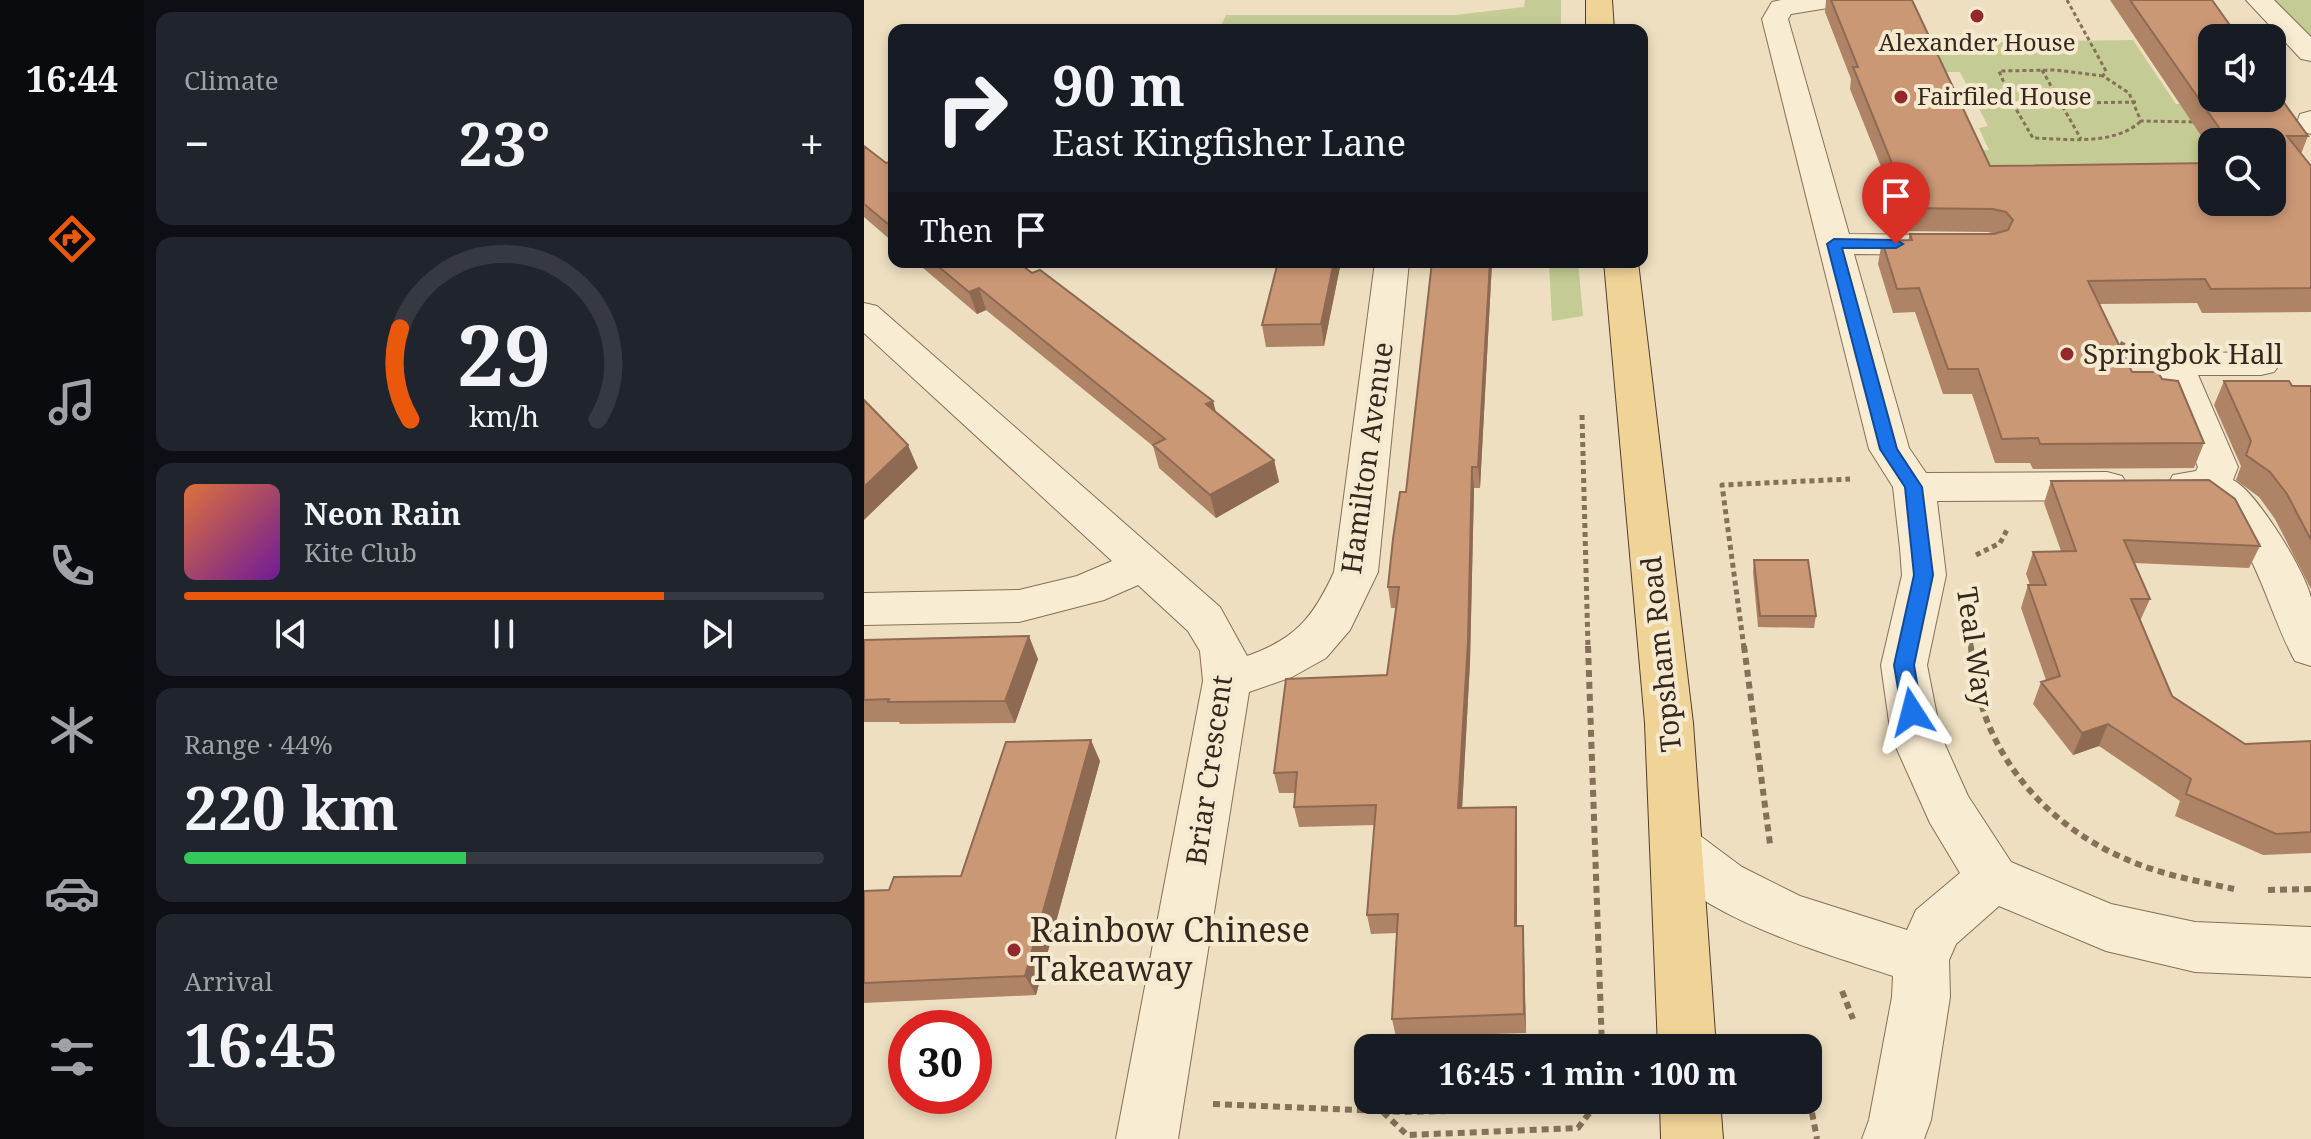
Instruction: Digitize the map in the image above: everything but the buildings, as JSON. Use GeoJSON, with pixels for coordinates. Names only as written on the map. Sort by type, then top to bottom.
{"type":"FeatureCollection","features":[{"type":"Feature","properties":{"kind":"main road"},"geometry":{"type":"LineString","coordinates":[[1599,0],[1600,24]]}},
{"type":"Feature","properties":{"kind":"main road","name":"Topsham Road"},"geometry":{"type":"LineString","coordinates":[[1622,268],[1669,723],[1686,1034]]}},
{"type":"Feature","properties":{"kind":"main road"},"geometry":{"type":"LineString","coordinates":[[1691,1114],[1692,1139]]}},
{"type":"Feature","properties":{"kind":"street"},"geometry":{"type":"LineString","coordinates":[[1831,0],[1781,8],[1775,19],[1889,449],[1910,482],[1924,575],[1904,665],[1916,736],[1948,808],[1992,878],[2106,927],[2195,947],[2311,952]]}},
{"type":"Feature","properties":{"kind":"street"},"geometry":{"type":"LineString","coordinates":[[2259,0],[2311,53]]}},
{"type":"Feature","properties":{"kind":"street"},"geometry":{"type":"LineString","coordinates":[[1834,244],[1973,245]]}},
{"type":"Feature","properties":{"kind":"street","name":"Hamilton Avenue"},"geometry":{"type":"LineString","coordinates":[[1227,681],[1271,667],[1317,643],[1340,612],[1356,572],[1391,268]]}},
{"type":"Feature","properties":{"kind":"street","name":"Briar Crescent"},"geometry":{"type":"LineString","coordinates":[[864,314],[1146,564],[1204,619],[1223,650],[1227,681],[1151,1120]]}},
{"type":"Feature","properties":{"kind":"street"},"geometry":{"type":"LineString","coordinates":[[2210,485],[2218,467],[2174,363],[2261,364]]}},
{"type":"Feature","properties":{"kind":"street"},"geometry":{"type":"LineString","coordinates":[[1910,482],[2210,485],[2242,509],[2258,531],[2311,649]]}},
{"type":"Feature","properties":{"kind":"street"},"geometry":{"type":"LineString","coordinates":[[864,609],[1019,606],[1088,589],[1146,564]]}},
{"type":"Feature","properties":{"kind":"street"},"geometry":{"type":"LineString","coordinates":[[1676,848],[1723,883],[1811,926],[1921,960]]}},
{"type":"Feature","properties":{"kind":"street"},"geometry":{"type":"LineString","coordinates":[[1893,1139],[1900,1120],[1921,997],[1921,960],[1936,927],[1992,878]]}},
{"type":"Feature","properties":{"kind":"path"},"geometry":{"type":"LineString","coordinates":[[2067,0],[2106,71],[2103,76]]}},
{"type":"Feature","properties":{"kind":"path"},"geometry":{"type":"LineString","coordinates":[[2042,70],[2081,139]]}},
{"type":"Feature","properties":{"kind":"path"},"geometry":{"type":"LineString","coordinates":[[2042,70],[2103,76],[2122,86],[2138,102],[2141,121],[2137,128],[2121,134],[2081,139],[2033,138],[2013,104],[1999,71],[2042,70]]}},
{"type":"Feature","properties":{"kind":"path"},"geometry":{"type":"LineString","coordinates":[[2013,104],[2138,102]]}},
{"type":"Feature","properties":{"kind":"path"},"geometry":{"type":"LineString","coordinates":[[2141,121],[2202,122]]}},
{"type":"Feature","properties":{"kind":"path"},"geometry":{"type":"LineString","coordinates":[[2103,335],[2145,355],[2174,363]]}},
{"type":"Feature","properties":{"kind":"path"},"geometry":{"type":"LineString","coordinates":[[1582,402],[1601,1034]]}},
{"type":"Feature","properties":{"kind":"path"},"geometry":{"type":"LineString","coordinates":[[1772,849],[1767,839],[1722,485],[1910,482]]}},
{"type":"Feature","properties":{"kind":"path","name":"Teal Way"},"geometry":{"type":"LineString","coordinates":[[1967,561],[2000,543],[2007,535],[2007,524]]}},
{"type":"Feature","properties":{"kind":"path","name":"Teal Way"},"geometry":{"type":"LineString","coordinates":[[1970,609],[1972,660],[1981,713],[2000,752],[2027,790],[2077,831],[2118,856],[2174,876],[2239,890]]}},
{"type":"Feature","properties":{"kind":"path"},"geometry":{"type":"LineString","coordinates":[[2253,890],[2311,889]]}},
{"type":"Feature","properties":{"kind":"path"},"geometry":{"type":"LineString","coordinates":[[1811,926],[1817,971],[1838,984],[1853,1017],[1852,1029]]}},
{"type":"Feature","properties":{"kind":"path"},"geometry":{"type":"LineString","coordinates":[[1151,1120],[1354,1113]]}},
{"type":"Feature","properties":{"kind":"path"},"geometry":{"type":"LineString","coordinates":[[1384,1114],[1407,1135],[1550,1135],[1578,1128],[1588,1114]]}},
{"type":"Feature","properties":{"kind":"path"},"geometry":{"type":"LineString","coordinates":[[1812,1114],[1817,1139]]}},
{"type":"Feature","properties":{"kind":"green space"},"geometry":{"type":"Polygon","coordinates":[[[1525,0],[1561,0],[1561,24],[1222,24],[1226,15],[1455,15],[1524,7],[1525,0]]]}},
{"type":"Feature","properties":{"kind":"green space"},"geometry":{"type":"Polygon","coordinates":[[[2269,0],[2311,0],[2311,44],[2269,0]]]}},
{"type":"Feature","properties":{"kind":"green space"},"geometry":{"type":"Polygon","coordinates":[[[1938,36],[1943,43],[2133,40],[2176,104],[2198,104],[2198,112],[2252,112],[2225,128],[2198,128],[2198,179],[1983,182],[1970,151],[1989,150],[1979,128],[1988,126],[1960,72],[1942,72],[1914,38],[1938,36]]]}},
{"type":"Feature","properties":{"kind":"green space"},"geometry":{"type":"Polygon","coordinates":[[[1549,268],[1579,268],[1583,316],[1552,321],[1549,268]]]}},
{"type":"Feature","properties":{"kind":"place","name":"Alexander House"},"geometry":{"type":"Point","coordinates":[1977,16]}},
{"type":"Feature","properties":{"kind":"place","name":"Fairfiled House"},"geometry":{"type":"Point","coordinates":[1901,97]}},
{"type":"Feature","properties":{"kind":"place","name":"Springbok Hall"},"geometry":{"type":"Point","coordinates":[2067,354]}},
{"type":"Feature","properties":{"kind":"place","name":"Rainbow Chinese Takeaway"},"geometry":{"type":"Point","coordinates":[1014,950]}},
{"type":"Feature","properties":{"kind":"route"},"geometry":{"type":"LineString","coordinates":[[1896,244],[1834,244],[1889,449],[1914,487],[1924,575],[1904,665],[1912,712]]}}]}
